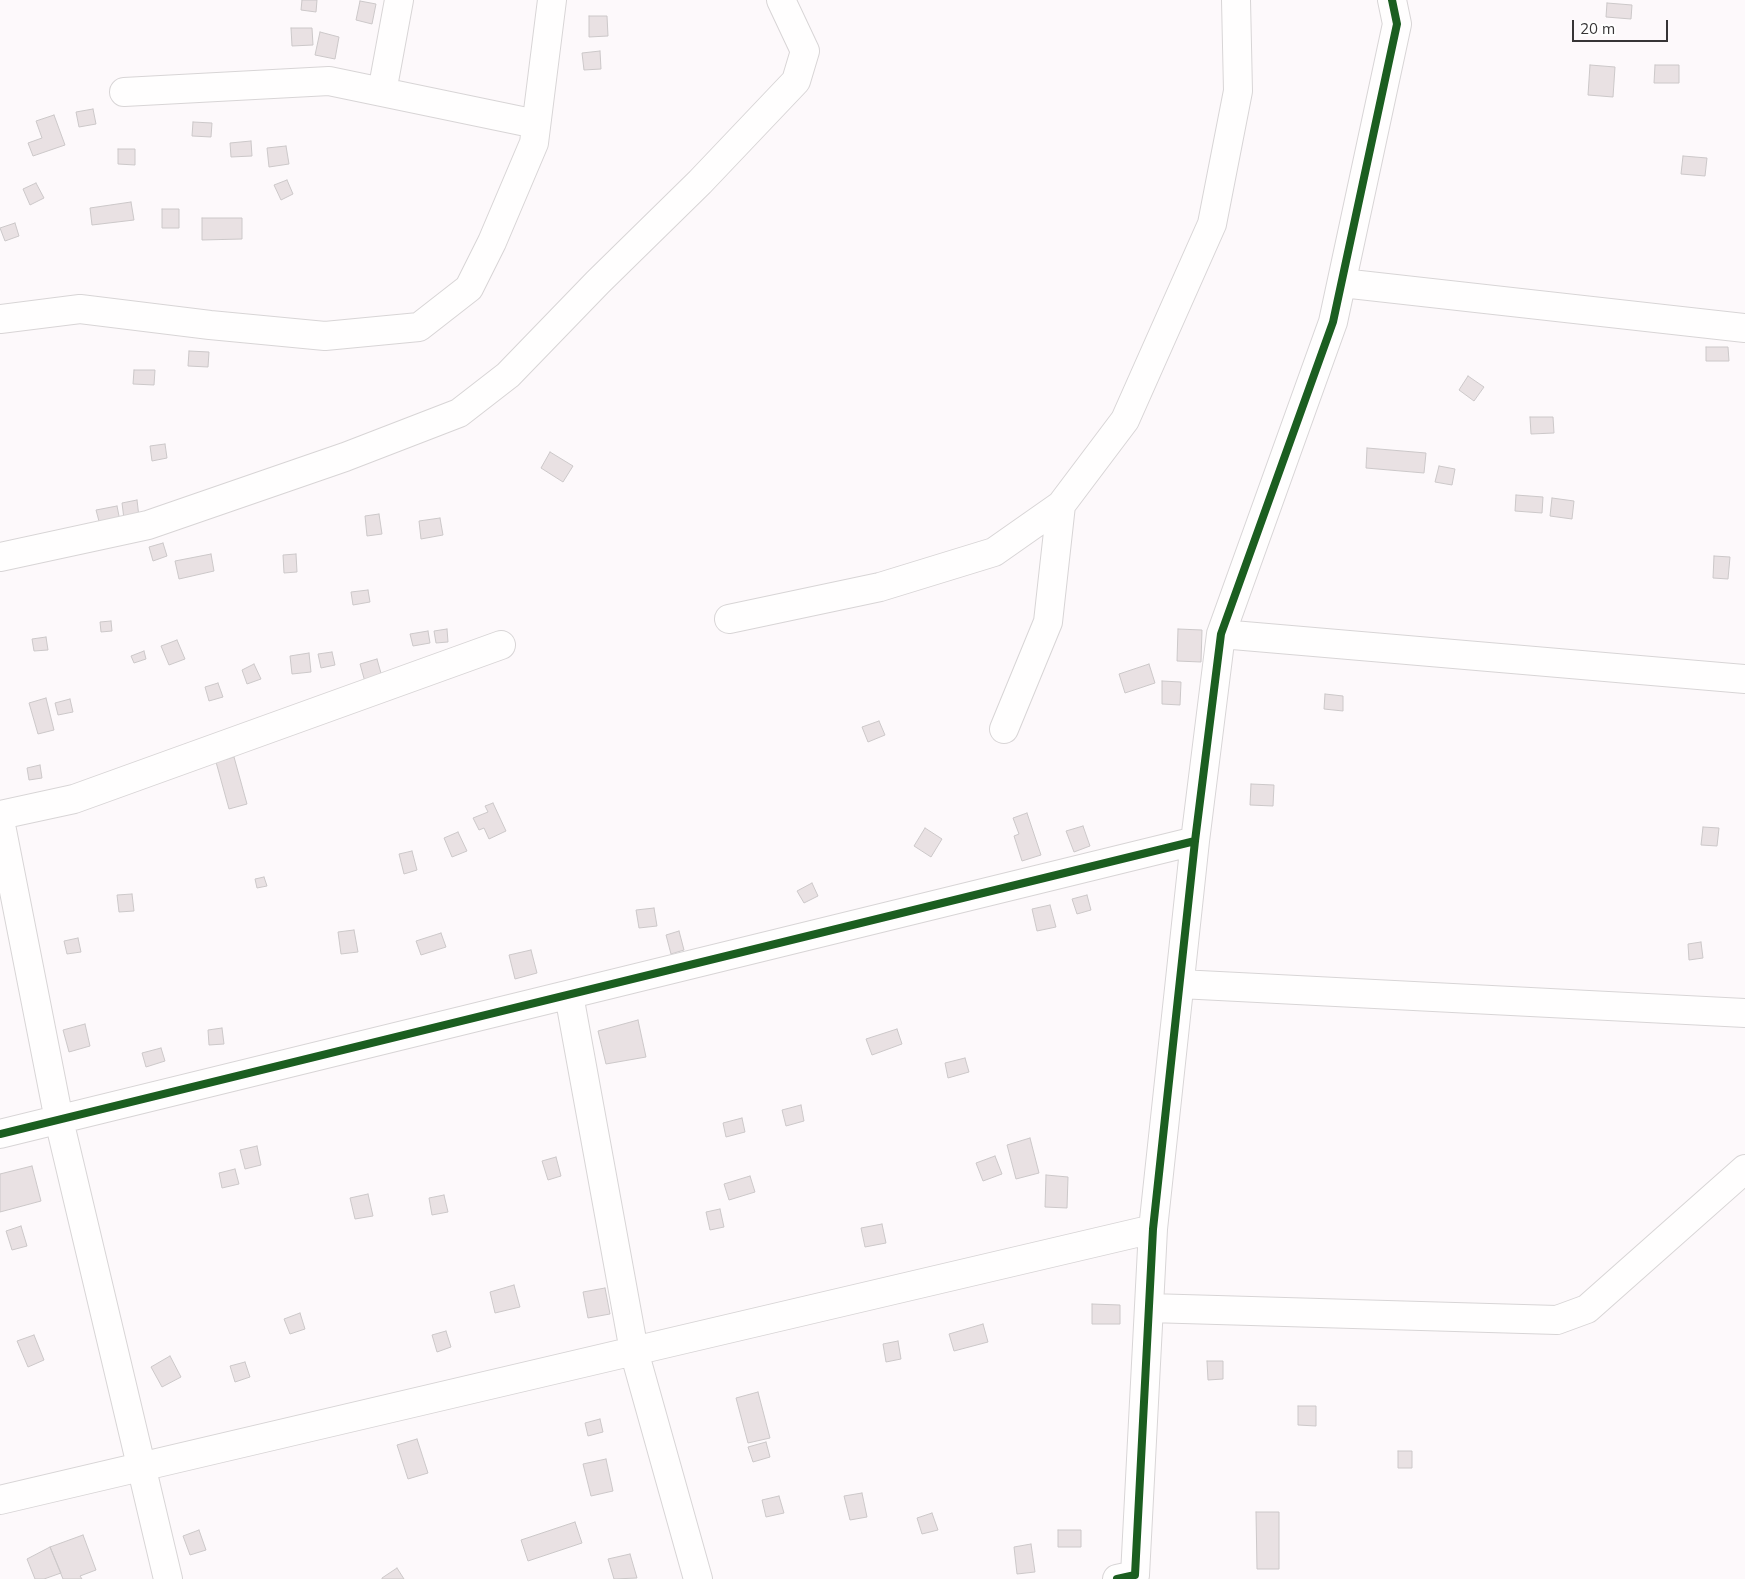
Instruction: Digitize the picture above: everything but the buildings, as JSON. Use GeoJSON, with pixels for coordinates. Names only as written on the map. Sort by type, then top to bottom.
{"type":"FeatureCollection","features":[{"type":"Feature","properties":{"kind":"street"},"geometry":{"type":"LineString","coordinates":[[382,92],[399,0]]}},
{"type":"Feature","properties":{"kind":"street"},"geometry":{"type":"LineString","coordinates":[[0,319],[80,309],[210,325],[325,336],[420,327],[469,288],[492,242],[534,143],[552,0]]}},
{"type":"Feature","properties":{"kind":"street"},"geometry":{"type":"LineString","coordinates":[[0,557],[148,525],[345,457],[459,413],[508,375],[598,282],[700,182],[796,81],[805,51],[781,0]]}},
{"type":"Feature","properties":{"kind":"street"},"geometry":{"type":"LineString","coordinates":[[729,619],[880,587],[994,552],[1061,506],[1124,420],[1212,224],[1238,91],[1236,0]]}},
{"type":"Feature","properties":{"kind":"street"},"geometry":{"type":"LineString","coordinates":[[1118,1579],[1136,1575],[1153,1229],[1195,841],[1221,634],[1333,322],[1397,24],[1392,0]]}},
{"type":"Feature","properties":{"kind":"street"},"geometry":{"type":"LineString","coordinates":[[124,92],[329,81],[536,124]]}},
{"type":"Feature","properties":{"kind":"street"},"geometry":{"type":"LineString","coordinates":[[1342,283],[1745,328]]}},
{"type":"Feature","properties":{"kind":"street"},"geometry":{"type":"LineString","coordinates":[[1004,728],[1048,622],[1061,506]]}},
{"type":"Feature","properties":{"kind":"street"},"geometry":{"type":"LineString","coordinates":[[1221,634],[1745,679]]}},
{"type":"Feature","properties":{"kind":"street"},"geometry":{"type":"LineString","coordinates":[[0,815],[74,800],[501,645]]}},
{"type":"Feature","properties":{"kind":"street"},"geometry":{"type":"LineString","coordinates":[[0,820],[59,1120],[168,1579]]}},
{"type":"Feature","properties":{"kind":"street"},"geometry":{"type":"LineString","coordinates":[[0,1134],[1195,841]]}},
{"type":"Feature","properties":{"kind":"street"},"geometry":{"type":"LineString","coordinates":[[1180,984],[1745,1013]]}},
{"type":"Feature","properties":{"kind":"street"},"geometry":{"type":"LineString","coordinates":[[569,995],[634,1351],[698,1579]]}},
{"type":"Feature","properties":{"kind":"street"},"geometry":{"type":"LineString","coordinates":[[1149,1308],[1557,1320],[1588,1309],[1745,1169]]}},
{"type":"Feature","properties":{"kind":"street"},"geometry":{"type":"LineString","coordinates":[[0,1500],[1153,1229]]}},
{"type":"Feature","properties":{"kind":"cycle path"},"geometry":{"type":"LineString","coordinates":[[1117,1579],[1135,1575],[1153,1229],[1195,841],[1221,634],[1333,322],[1397,24],[1392,0]]}},
{"type":"Feature","properties":{"kind":"cycle path"},"geometry":{"type":"LineString","coordinates":[[0,1134],[1195,841]]}}]}
